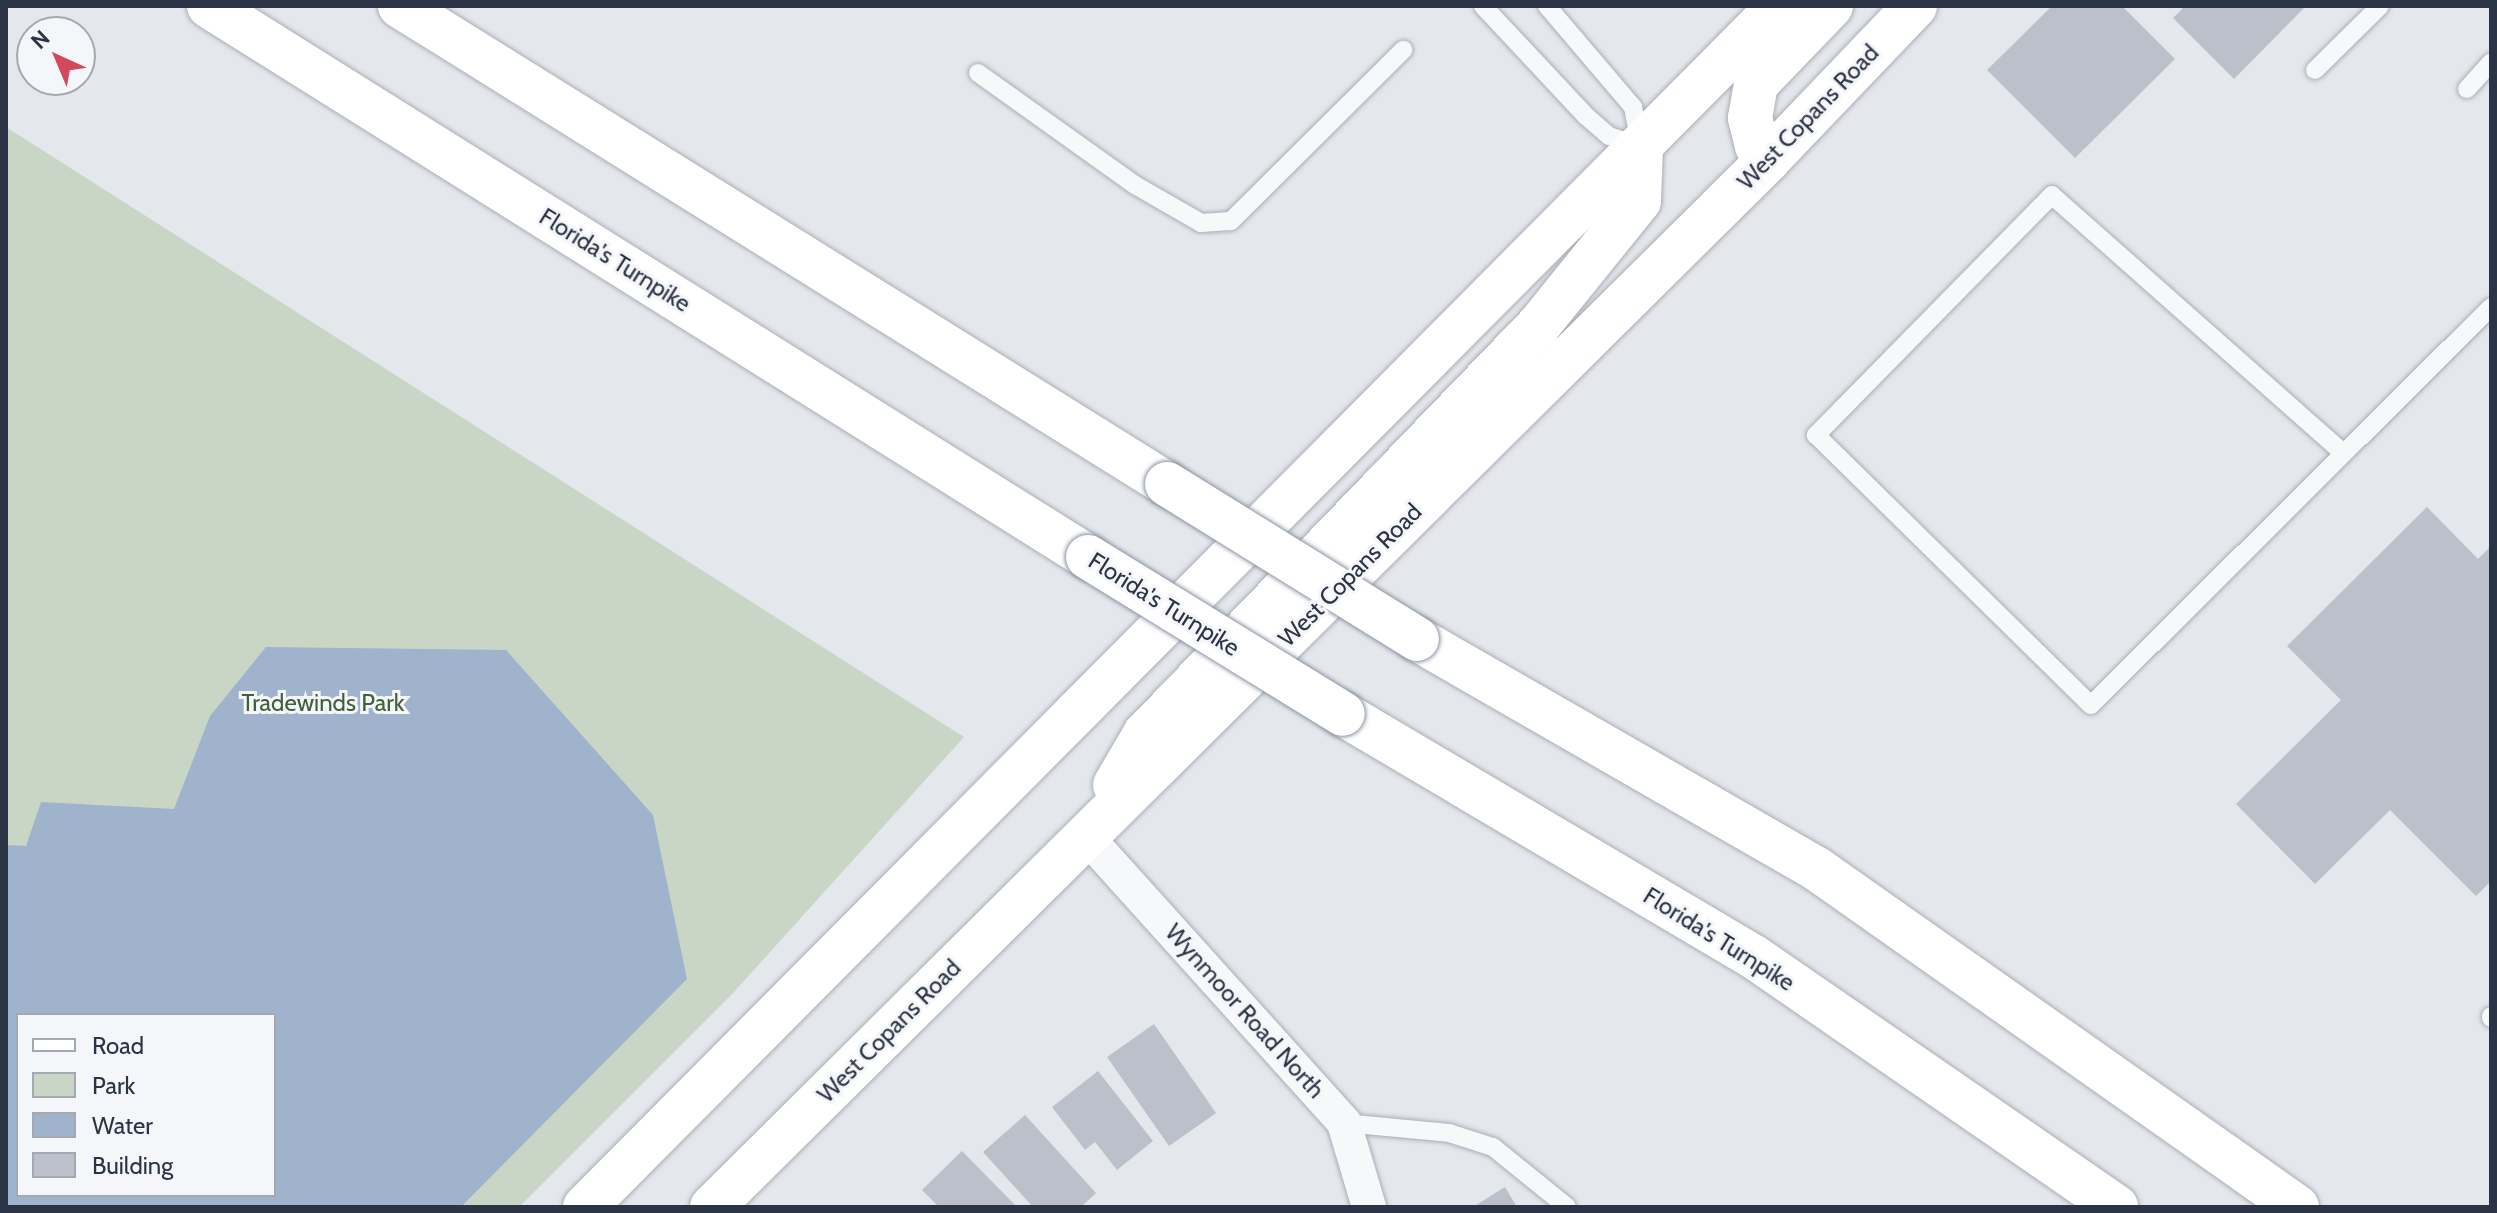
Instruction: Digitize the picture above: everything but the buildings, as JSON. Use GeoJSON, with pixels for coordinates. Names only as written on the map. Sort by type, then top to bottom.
{"type":"FeatureCollection","features":[{"type":"Feature","properties":{"kind":"main road","name":"Florida's Turnpike"},"geometry":{"type":"LineString","coordinates":[[209,6],[1343,714],[1754,957],[2116,1207]]}},
{"type":"Feature","properties":{"kind":"main road"},"geometry":{"type":"LineString","coordinates":[[400,6],[1417,639],[1817,869],[2297,1207]]}},
{"type":"Feature","properties":{"kind":"main road"},"geometry":{"type":"LineString","coordinates":[[585,1207],[1779,6]]}},
{"type":"Feature","properties":{"kind":"main road"},"geometry":{"type":"LineString","coordinates":[[1768,160],[1757,146],[1750,118],[1756,84],[1831,6]]}},
{"type":"Feature","properties":{"kind":"main road","name":"West Copans Road"},"geometry":{"type":"LineString","coordinates":[[712,1207],[1768,160],[1915,6]]}},
{"type":"Feature","properties":{"kind":"main road"},"geometry":{"type":"LineString","coordinates":[[1086,836],[1145,734],[1539,325],[1639,201],[1641,147]]}},
{"type":"Feature","properties":{"kind":"street","name":"Wynmoor Road North"},"geometry":{"type":"LineString","coordinates":[[1086,836],[1344,1123],[1369,1207]]}},
{"type":"Feature","properties":{"kind":"lane"},"geometry":{"type":"LineString","coordinates":[[1483,6],[1586,116],[1609,136],[1641,147]]}},
{"type":"Feature","properties":{"kind":"lane"},"geometry":{"type":"LineString","coordinates":[[1547,6],[1633,107],[1641,147]]}},
{"type":"Feature","properties":{"kind":"lane"},"geometry":{"type":"LineString","coordinates":[[2315,70],[2380,6]]}},
{"type":"Feature","properties":{"kind":"lane"},"geometry":{"type":"LineString","coordinates":[[978,73],[1135,185],[1201,223],[1231,221],[1403,50]]}},
{"type":"Feature","properties":{"kind":"lane"},"geometry":{"type":"LineString","coordinates":[[2467,89],[2491,62]]}},
{"type":"Feature","properties":{"kind":"lane"},"geometry":{"type":"LineString","coordinates":[[2341,451],[2052,195],[1816,435],[2091,705],[2341,451],[2491,307]]}},
{"type":"Feature","properties":{"kind":"lane"},"geometry":{"type":"LineString","coordinates":[[1344,1123],[1449,1133],[1493,1147],[1567,1207]]}},
{"type":"Feature","properties":{"kind":"green space","name":"Tradewinds Park"},"geometry":{"type":"Polygon","coordinates":[[[6,127],[964,737],[734,992],[519,1207],[6,1207],[6,127]]]}},
{"type":"Feature","properties":{"kind":"water"},"geometry":{"type":"Polygon","coordinates":[[[266,647],[506,650],[653,815],[687,979],[461,1207],[6,1207],[6,845],[26,846],[41,802],[174,809],[210,716],[266,647]]]}}]}
